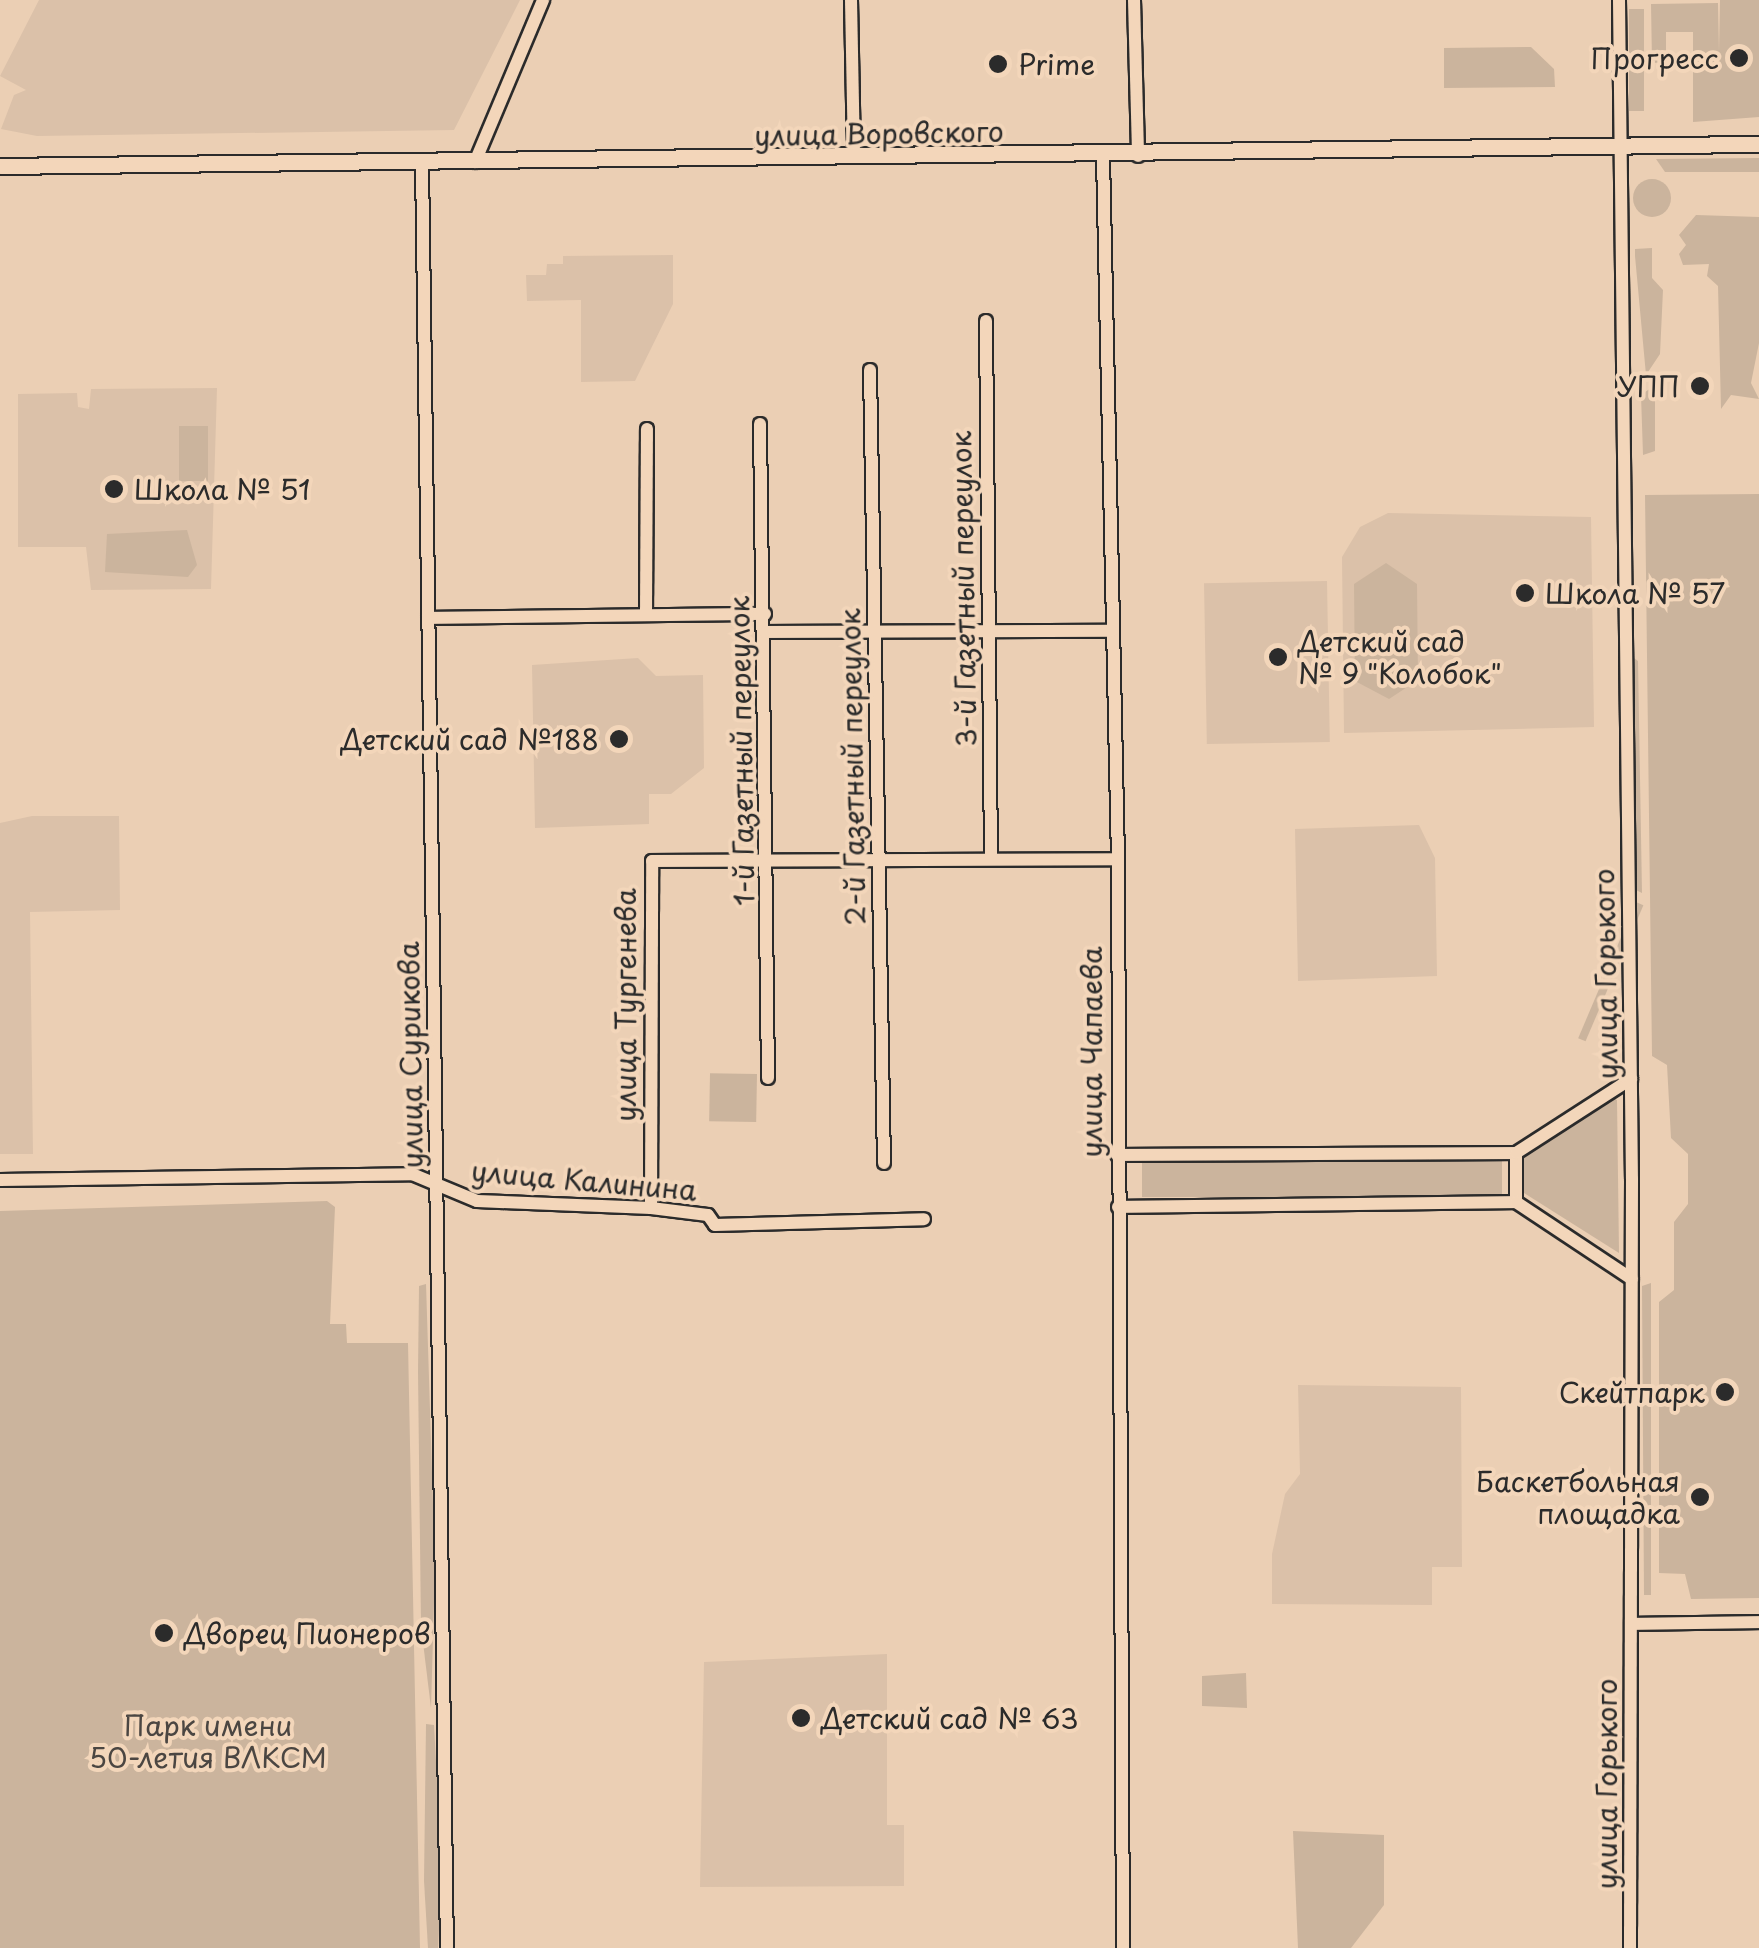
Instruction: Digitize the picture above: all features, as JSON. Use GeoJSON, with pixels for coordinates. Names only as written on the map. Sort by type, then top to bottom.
{"type":"FeatureCollection","features":[{"type":"Feature","properties":{"kind":"main road","name":"улица Воровского"},"geometry":{"type":"LineString","coordinates":[[0,166],[1138,156],[1759,144]]}},
{"type":"Feature","properties":{"kind":"street"},"geometry":{"type":"LineString","coordinates":[[475,162],[543,0]]}},
{"type":"Feature","properties":{"kind":"street"},"geometry":{"type":"LineString","coordinates":[[852,0],[854,157]]}},
{"type":"Feature","properties":{"kind":"street"},"geometry":{"type":"LineString","coordinates":[[1134,0],[1138,156]]}},
{"type":"Feature","properties":{"kind":"street","name":"улица Горького"},"geometry":{"type":"LineString","coordinates":[[1619,0],[1632,1079],[1630,1948]]}},
{"type":"Feature","properties":{"kind":"street","name":"улица Чапаева"},"geometry":{"type":"LineString","coordinates":[[1103,156],[1118,858],[1124,1948]]}},
{"type":"Feature","properties":{"kind":"street","name":"улица Сурикова"},"geometry":{"type":"LineString","coordinates":[[422,162],[447,1948]]}},
{"type":"Feature","properties":{"kind":"street","name":"3-й Газетный переулок"},"geometry":{"type":"LineString","coordinates":[[986,320],[991,858]]}},
{"type":"Feature","properties":{"kind":"street","name":"2-й Газетный переулок"},"geometry":{"type":"LineString","coordinates":[[870,370],[884,1163]]}},
{"type":"Feature","properties":{"kind":"street","name":"1-й Газетный переулок"},"geometry":{"type":"LineString","coordinates":[[760,424],[766,632],[768,1078]]}},
{"type":"Feature","properties":{"kind":"street"},"geometry":{"type":"LineString","coordinates":[[646,615],[647,429]]}},
{"type":"Feature","properties":{"kind":"street"},"geometry":{"type":"LineString","coordinates":[[428,618],[765,614]]}},
{"type":"Feature","properties":{"kind":"street"},"geometry":{"type":"LineString","coordinates":[[766,632],[1111,632]]}},
{"type":"Feature","properties":{"kind":"street"},"geometry":{"type":"LineString","coordinates":[[768,861],[878,857],[1118,858]]}},
{"type":"Feature","properties":{"kind":"street","name":"улица Тургенева"},"geometry":{"type":"LineString","coordinates":[[651,1208],[652,861],[768,861]]}},
{"type":"Feature","properties":{"kind":"street"},"geometry":{"type":"LineString","coordinates":[[1117,1155],[1516,1153],[1632,1079]]}},
{"type":"Feature","properties":{"kind":"street"},"geometry":{"type":"LineString","coordinates":[[1516,1153],[1516,1202]]}},
{"type":"Feature","properties":{"kind":"street","name":"улица Калинина"},"geometry":{"type":"LineString","coordinates":[[0,1180],[412,1174],[477,1202],[651,1208],[708,1215],[715,1224],[924,1219]]}},
{"type":"Feature","properties":{"kind":"street"},"geometry":{"type":"LineString","coordinates":[[1118,1207],[1516,1202],[1632,1278]]}},
{"type":"Feature","properties":{"kind":"street"},"geometry":{"type":"LineString","coordinates":[[1632,1624],[1759,1622]]}},
{"type":"Feature","properties":{"kind":"shaded area"},"geometry":{"type":"Polygon","coordinates":[[[39,0],[520,0],[454,130],[37,136],[1,129],[14,95],[26,90],[0,76],[39,0]]]}},
{"type":"Feature","properties":{"kind":"shaded area"},"geometry":{"type":"Polygon","coordinates":[[[673,255],[673,304],[635,381],[581,382],[581,300],[527,301],[526,275],[546,275],[547,264],[563,264],[563,256],[673,255]]]}},
{"type":"Feature","properties":{"kind":"shaded area","name":"Школа № 51"},"geometry":{"type":"Polygon","coordinates":[[[217,388],[211,589],[91,590],[86,547],[18,547],[18,394],[77,393],[78,407],[89,409],[91,389],[217,388]]]}},
{"type":"Feature","properties":{"kind":"shaded area"},"geometry":{"type":"Polygon","coordinates":[[[1388,513],[1591,517],[1594,727],[1344,733],[1342,557],[1360,527],[1388,513]]]}},
{"type":"Feature","properties":{"kind":"shaded area"},"geometry":{"type":"Polygon","coordinates":[[[1327,581],[1330,742],[1207,744],[1204,583],[1327,581]]]}},
{"type":"Feature","properties":{"kind":"shaded area","name":"Детский сад №188"},"geometry":{"type":"Polygon","coordinates":[[[638,658],[656,676],[703,675],[704,768],[671,794],[649,794],[649,824],[535,828],[532,665],[638,658]]]}},
{"type":"Feature","properties":{"kind":"shaded area"},"geometry":{"type":"Polygon","coordinates":[[[32,816],[119,816],[120,910],[30,912],[33,1154],[0,1154],[0,823],[32,816]]]}},
{"type":"Feature","properties":{"kind":"shaded area"},"geometry":{"type":"Polygon","coordinates":[[[1419,825],[1435,858],[1437,976],[1298,981],[1295,829],[1419,825]]]}},
{"type":"Feature","properties":{"kind":"shaded area"},"geometry":{"type":"Polygon","coordinates":[[[1298,1385],[1461,1387],[1462,1567],[1432,1567],[1432,1605],[1272,1604],[1272,1554],[1285,1494],[1300,1474],[1298,1385]]]}},
{"type":"Feature","properties":{"kind":"shaded area"},"geometry":{"type":"Polygon","coordinates":[[[887,1654],[887,1825],[904,1825],[904,1886],[700,1887],[704,1662],[887,1654]]]}},
{"type":"Feature","properties":{"kind":"green space"},"geometry":{"type":"Polygon","coordinates":[[[1720,0],[1759,0],[1759,117],[1693,122],[1693,32],[1666,32],[1666,62],[1652,63],[1651,4],[1718,3],[1719,52],[1720,0]]]}},
{"type":"Feature","properties":{"kind":"green space"},"geometry":{"type":"Polygon","coordinates":[[[1629,9],[1644,9],[1644,111],[1629,111],[1629,9]]]}},
{"type":"Feature","properties":{"kind":"green space"},"geometry":{"type":"Polygon","coordinates":[[[1531,47],[1554,69],[1555,87],[1444,88],[1444,48],[1531,47]]]}},
{"type":"Feature","properties":{"kind":"green space"},"geometry":{"type":"Polygon","coordinates":[[[1759,158],[1759,172],[1665,172],[1656,159],[1759,158]]]}},
{"type":"Feature","properties":{"kind":"green space"},"geometry":{"type":"Polygon","coordinates":[[[1652,179],[1665,185],[1671,198],[1665,211],[1652,217],[1639,211],[1633,198],[1639,185],[1652,179]]]}},
{"type":"Feature","properties":{"kind":"green space"},"geometry":{"type":"Polygon","coordinates":[[[1696,215],[1759,217],[1759,343],[1751,383],[1759,399],[1731,395],[1721,409],[1718,286],[1707,276],[1709,264],[1683,265],[1679,254],[1686,245],[1679,235],[1696,215]]]}},
{"type":"Feature","properties":{"kind":"green space"},"geometry":{"type":"Polygon","coordinates":[[[1652,248],[1652,278],[1663,290],[1660,354],[1646,375],[1635,249],[1652,248]]]}},
{"type":"Feature","properties":{"kind":"green space"},"geometry":{"type":"Polygon","coordinates":[[[1655,385],[1662,388],[1655,397],[1655,451],[1643,455],[1641,395],[1655,385]]]}},
{"type":"Feature","properties":{"kind":"green space"},"geometry":{"type":"Polygon","coordinates":[[[179,426],[208,426],[208,481],[179,481],[179,426]]]}},
{"type":"Feature","properties":{"kind":"green space"},"geometry":{"type":"Polygon","coordinates":[[[1759,494],[1759,1598],[1691,1599],[1685,1574],[1659,1573],[1659,1302],[1674,1290],[1674,1222],[1688,1204],[1688,1154],[1671,1138],[1667,1065],[1652,1056],[1645,495],[1759,494]]]}},
{"type":"Feature","properties":{"kind":"green space"},"geometry":{"type":"Polygon","coordinates":[[[187,530],[197,565],[188,577],[105,572],[107,534],[187,530]]]}},
{"type":"Feature","properties":{"kind":"green space"},"geometry":{"type":"Polygon","coordinates":[[[1386,563],[1417,584],[1418,680],[1389,699],[1355,681],[1354,584],[1386,563]]]}},
{"type":"Feature","properties":{"kind":"green space"},"geometry":{"type":"Polygon","coordinates":[[[1631,656],[1638,661],[1642,893],[1636,890],[1631,656]]]}},
{"type":"Feature","properties":{"kind":"green space"},"geometry":{"type":"Polygon","coordinates":[[[1636,902],[1643,905],[1586,1041],[1578,1038],[1636,902]]]}},
{"type":"Feature","properties":{"kind":"green space"},"geometry":{"type":"Polygon","coordinates":[[[710,1073],[757,1074],[756,1122],[709,1121],[710,1073]]]}},
{"type":"Feature","properties":{"kind":"green space"},"geometry":{"type":"Polygon","coordinates":[[[1612,1097],[1617,1100],[1619,1253],[1521,1191],[1522,1155],[1612,1097]]]}},
{"type":"Feature","properties":{"kind":"green space"},"geometry":{"type":"Polygon","coordinates":[[[1142,1159],[1502,1159],[1502,1197],[1142,1197],[1142,1159]]]}},
{"type":"Feature","properties":{"kind":"green space","name":"Парк имени 50-летия ВЛКСМ"},"geometry":{"type":"Polygon","coordinates":[[[327,1201],[335,1207],[330,1324],[346,1324],[347,1343],[408,1343],[420,1948],[0,1948],[0,1211],[327,1201]]]}},
{"type":"Feature","properties":{"kind":"green space"},"geometry":{"type":"Polygon","coordinates":[[[1651,1283],[1651,1595],[1644,1595],[1642,1286],[1651,1283]]]}},
{"type":"Feature","properties":{"kind":"green space"},"geometry":{"type":"Polygon","coordinates":[[[426,1284],[435,1567],[431,1708],[421,1626],[418,1372],[419,1286],[426,1284]]]}},
{"type":"Feature","properties":{"kind":"green space"},"geometry":{"type":"Polygon","coordinates":[[[1246,1673],[1247,1708],[1202,1706],[1202,1676],[1246,1673]]]}},
{"type":"Feature","properties":{"kind":"green space"},"geometry":{"type":"Polygon","coordinates":[[[426,1724],[434,1725],[442,1871],[438,1948],[428,1948],[424,1881],[426,1724]]]}},
{"type":"Feature","properties":{"kind":"green space"},"geometry":{"type":"Polygon","coordinates":[[[1293,1831],[1384,1835],[1384,1905],[1351,1948],[1298,1948],[1293,1831]]]}},
{"type":"Feature","properties":{"kind":"place","name":"Прогресс"},"geometry":{"type":"Point","coordinates":[1739,58]}},
{"type":"Feature","properties":{"kind":"place","name":"Prime"},"geometry":{"type":"Point","coordinates":[998,64]}},
{"type":"Feature","properties":{"kind":"place","name":"УПП"},"geometry":{"type":"Point","coordinates":[1700,386]}},
{"type":"Feature","properties":{"kind":"place","name":"Школа № 51"},"geometry":{"type":"Point","coordinates":[114,489]}},
{"type":"Feature","properties":{"kind":"place","name":"Школа № 57"},"geometry":{"type":"Point","coordinates":[1525,593]}},
{"type":"Feature","properties":{"kind":"place","name":"Детский сад № 9 \"Колобок\""},"geometry":{"type":"Point","coordinates":[1278,657]}},
{"type":"Feature","properties":{"kind":"place","name":"Детский сад №188"},"geometry":{"type":"Point","coordinates":[619,739]}},
{"type":"Feature","properties":{"kind":"place","name":"Скейтпарк"},"geometry":{"type":"Point","coordinates":[1725,1392]}},
{"type":"Feature","properties":{"kind":"place","name":"Баскетбольная площадка"},"geometry":{"type":"Point","coordinates":[1700,1497]}},
{"type":"Feature","properties":{"kind":"place","name":"Дворец Пионеров"},"geometry":{"type":"Point","coordinates":[164,1633]}},
{"type":"Feature","properties":{"kind":"place","name":"Детский сад № 63"},"geometry":{"type":"Point","coordinates":[801,1718]}}]}
